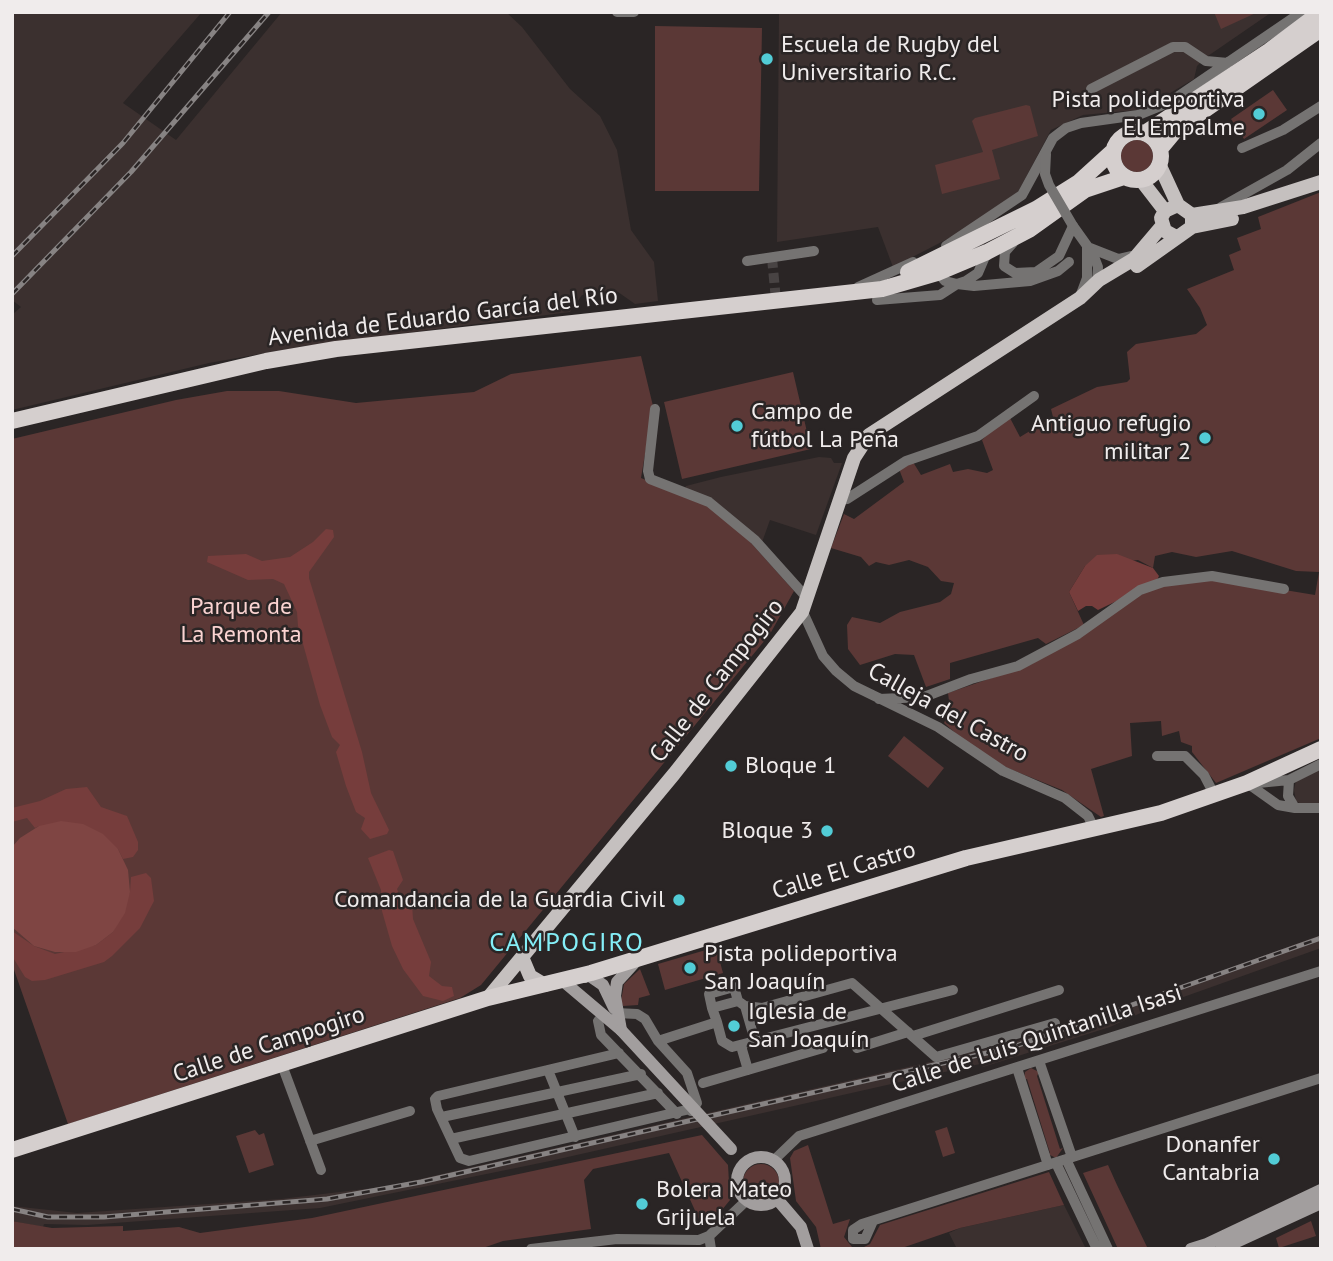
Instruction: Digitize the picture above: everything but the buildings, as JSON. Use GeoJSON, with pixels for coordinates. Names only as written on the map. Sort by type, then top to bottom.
{"type":"FeatureCollection","features":[{"type":"Feature","properties":{"kind":"highway"},"geometry":{"type":"LineString","coordinates":[[1145,133],[1321,12]]}},
{"type":"Feature","properties":{"kind":"highway"},"geometry":{"type":"LineString","coordinates":[[1161,148],[1145,133],[1133,132],[1121,136],[1112,152],[1113,163],[1124,177],[1141,180],[1160,166],[1161,148],[1177,130],[1321,29]]}},
{"type":"Feature","properties":{"kind":"highway","name":"Avenida de Eduardo García del Río"},"geometry":{"type":"LineString","coordinates":[[801,298],[858,287],[913,271],[956,252],[1079,182],[1112,152]]}},
{"type":"Feature","properties":{"kind":"highway","name":"Avenida de Eduardo García del Río"},"geometry":{"type":"LineString","coordinates":[[12,421],[266,361],[337,349],[882,289],[937,273],[956,252],[988,252],[1029,230],[1086,190],[1124,177]]}},
{"type":"Feature","properties":{"kind":"highway","name":"Calle El Castro"},"geometry":{"type":"LineString","coordinates":[[488,998],[563,981],[955,862],[1095,830],[1215,796],[1321,749]]}},
{"type":"Feature","properties":{"kind":"highway","name":"Calle de Campogiro"},"geometry":{"type":"LineString","coordinates":[[12,1150],[488,998]]}},
{"type":"Feature","properties":{"kind":"main road"},"geometry":{"type":"LineString","coordinates":[[1160,166],[1170,235],[1176,237]]}},
{"type":"Feature","properties":{"kind":"main road"},"geometry":{"type":"LineString","coordinates":[[1141,180],[1168,214],[1199,220],[1252,212],[1321,182]]}},
{"type":"Feature","properties":{"kind":"main road"},"geometry":{"type":"LineString","coordinates":[[1199,220],[1234,204],[1284,196]]}},
{"type":"Feature","properties":{"kind":"main road","name":"Calle de Campogiro"},"geometry":{"type":"LineString","coordinates":[[1085,296],[1098,281],[1133,259],[1149,244],[1168,214]]}},
{"type":"Feature","properties":{"kind":"main road","name":"Calle de Campogiro"},"geometry":{"type":"LineString","coordinates":[[488,998],[674,774],[804,604],[854,458],[869,435],[1085,296],[1143,262],[1176,237],[1188,232],[1199,220]]}},
{"type":"Feature","properties":{"kind":"main road"},"geometry":{"type":"LineString","coordinates":[[522,957],[530,976],[545,985]]}},
{"type":"Feature","properties":{"kind":"main road"},"geometry":{"type":"LineString","coordinates":[[610,1014],[617,982],[640,957]]}},
{"type":"Feature","properties":{"kind":"main road"},"geometry":{"type":"LineString","coordinates":[[583,994],[582,984],[587,974],[603,985],[610,1014]]}},
{"type":"Feature","properties":{"kind":"main road"},"geometry":{"type":"LineString","coordinates":[[563,981],[610,1014],[621,1030],[745,1163]]}},
{"type":"Feature","properties":{"kind":"main road"},"geometry":{"type":"LineString","coordinates":[[756,1157],[774,1161],[782,1170],[785,1182],[777,1199],[765,1205],[746,1201],[736,1181],[745,1163],[756,1157]]}},
{"type":"Feature","properties":{"kind":"main road"},"geometry":{"type":"LineString","coordinates":[[1191,1249],[1321,1190]]}},
{"type":"Feature","properties":{"kind":"main road"},"geometry":{"type":"LineString","coordinates":[[777,1199],[801,1227],[808,1249]]}},
{"type":"Feature","properties":{"kind":"main road"},"geometry":{"type":"LineString","coordinates":[[1221,1249],[1321,1203]]}},
{"type":"Feature","properties":{"kind":"street"},"geometry":{"type":"LineString","coordinates":[[617,12],[634,12]]}},
{"type":"Feature","properties":{"kind":"street"},"geometry":{"type":"LineString","coordinates":[[877,300],[940,295],[970,279],[956,252],[1022,195],[1054,138],[1066,128],[1153,110],[1170,102],[1302,12]]}},
{"type":"Feature","properties":{"kind":"street"},"geometry":{"type":"LineString","coordinates":[[1091,89],[1172,47],[1185,47],[1206,61],[1228,63]]}},
{"type":"Feature","properties":{"kind":"street"},"geometry":{"type":"LineString","coordinates":[[1206,61],[1206,78]]}},
{"type":"Feature","properties":{"kind":"street"},"geometry":{"type":"LineString","coordinates":[[1242,148],[1283,130],[1321,106]]}},
{"type":"Feature","properties":{"kind":"street"},"geometry":{"type":"LineString","coordinates":[[1234,204],[1287,170],[1321,143]]}},
{"type":"Feature","properties":{"kind":"street"},"geometry":{"type":"LineString","coordinates":[[1046,154],[1045,174],[1049,186],[1097,262],[1098,281]]}},
{"type":"Feature","properties":{"kind":"street"},"geometry":{"type":"LineString","coordinates":[[1029,230],[1005,252],[1004,266],[1015,274],[1036,272],[1046,267],[1063,249],[1073,226]]}},
{"type":"Feature","properties":{"kind":"street"},"geometry":{"type":"LineString","coordinates":[[1087,247],[1122,260],[1149,244]]}},
{"type":"Feature","properties":{"kind":"street"},"geometry":{"type":"LineString","coordinates":[[1085,296],[1087,247]]}},
{"type":"Feature","properties":{"kind":"street"},"geometry":{"type":"LineString","coordinates":[[747,261],[814,251]]}},
{"type":"Feature","properties":{"kind":"street","name":"Avenida de Eduardo García del Río"},"geometry":{"type":"LineString","coordinates":[[970,279],[978,273],[988,252]]}},
{"type":"Feature","properties":{"kind":"street"},"geometry":{"type":"LineString","coordinates":[[937,273],[945,281],[974,286],[1030,281],[1058,271],[1069,262]]}},
{"type":"Feature","properties":{"kind":"street"},"geometry":{"type":"LineString","coordinates":[[839,500],[847,499],[906,461],[978,436],[1034,396]]}},
{"type":"Feature","properties":{"kind":"street","name":"Calleja del Castro"},"geometry":{"type":"LineString","coordinates":[[655,409],[648,471],[650,479],[709,502],[755,541],[804,604],[820,649],[835,671],[854,687],[938,727],[1003,771],[1065,798],[1088,816],[1095,830]]}},
{"type":"Feature","properties":{"kind":"street"},"geometry":{"type":"LineString","coordinates":[[879,699],[924,697],[971,679],[1018,666],[1077,634],[1140,590],[1163,582],[1212,576],[1284,589]]}},
{"type":"Feature","properties":{"kind":"street"},"geometry":{"type":"LineString","coordinates":[[1157,756],[1185,756],[1204,775],[1215,796]]}},
{"type":"Feature","properties":{"kind":"street","name":"Calle El Castro"},"geometry":{"type":"LineString","coordinates":[[1247,783],[1289,780],[1321,764]]}},
{"type":"Feature","properties":{"kind":"street"},"geometry":{"type":"LineString","coordinates":[[1289,780],[1288,796],[1295,808]]}},
{"type":"Feature","properties":{"kind":"street"},"geometry":{"type":"LineString","coordinates":[[1247,783],[1278,805],[1321,808]]}},
{"type":"Feature","properties":{"kind":"street","name":"Calle de Luis Quintanilla Isasi"},"geometry":{"type":"LineString","coordinates":[[774,1161],[799,1136],[1321,971]]}},
{"type":"Feature","properties":{"kind":"street"},"geometry":{"type":"LineString","coordinates":[[953,990],[883,1010],[741,1046],[727,1046],[712,1009],[742,1004],[762,1008],[852,983],[883,1010],[936,1057],[1055,1023]]}},
{"type":"Feature","properties":{"kind":"street"},"geometry":{"type":"LineString","coordinates":[[857,1048],[1059,990]]}},
{"type":"Feature","properties":{"kind":"street"},"geometry":{"type":"LineString","coordinates":[[742,1004],[755,1041]]}},
{"type":"Feature","properties":{"kind":"street"},"geometry":{"type":"LineString","coordinates":[[610,1014],[637,1014],[645,1019],[658,1041],[687,1073],[693,1084],[694,1098],[686,1096],[682,1100],[682,1112],[658,1093],[601,1035],[598,1021],[610,1014]]}},
{"type":"Feature","properties":{"kind":"street"},"geometry":{"type":"LineString","coordinates":[[658,1041],[717,1021]]}},
{"type":"Feature","properties":{"kind":"street"},"geometry":{"type":"LineString","coordinates":[[741,1046],[748,1070]]}},
{"type":"Feature","properties":{"kind":"street"},"geometry":{"type":"LineString","coordinates":[[703,1083],[823,1048]]}},
{"type":"Feature","properties":{"kind":"street"},"geometry":{"type":"LineString","coordinates":[[619,1053],[444,1092],[435,1099],[460,1158],[469,1161],[682,1112]]}},
{"type":"Feature","properties":{"kind":"street"},"geometry":{"type":"LineString","coordinates":[[1039,1061],[1060,1161],[1108,1249]]}},
{"type":"Feature","properties":{"kind":"street"},"geometry":{"type":"LineString","coordinates":[[282,1065],[321,1170]]}},
{"type":"Feature","properties":{"kind":"street"},"geometry":{"type":"LineString","coordinates":[[1017,1068],[1097,1249]]}},
{"type":"Feature","properties":{"kind":"street"},"geometry":{"type":"LineString","coordinates":[[548,1070],[575,1137]]}},
{"type":"Feature","properties":{"kind":"street"},"geometry":{"type":"LineString","coordinates":[[442,1117],[641,1074]]}},
{"type":"Feature","properties":{"kind":"street"},"geometry":{"type":"LineString","coordinates":[[873,1221],[1321,1078]]}},
{"type":"Feature","properties":{"kind":"street"},"geometry":{"type":"LineString","coordinates":[[451,1139],[658,1093]]}},
{"type":"Feature","properties":{"kind":"street"},"geometry":{"type":"LineString","coordinates":[[310,1141],[410,1111]]}},
{"type":"Feature","properties":{"kind":"street"},"geometry":{"type":"LineString","coordinates":[[531,1249],[617,1239],[661,1245],[690,1241],[709,1236],[746,1201]]}},
{"type":"Feature","properties":{"kind":"street"},"geometry":{"type":"LineString","coordinates":[[709,1236],[711,1249]]}},
{"type":"Feature","properties":{"kind":"shaded area"},"geometry":{"type":"Polygon","coordinates":[[[12,12],[202,12],[123,103],[176,140],[282,12],[506,12],[522,27],[570,89],[600,116],[617,150],[631,230],[654,262],[658,301],[635,304],[618,292],[582,295],[570,312],[305,346],[209,363],[12,410],[12,315],[21,307],[12,300],[12,12]]]}},
{"type":"Feature","properties":{"kind":"shaded area"},"geometry":{"type":"Polygon","coordinates":[[[779,12],[1272,12],[1205,58],[1197,66],[1194,79],[1158,100],[1137,110],[1083,115],[1051,130],[1018,192],[961,232],[893,267],[878,227],[777,242],[779,12]]]}},
{"type":"Feature","properties":{"kind":"shaded area"},"geometry":{"type":"Polygon","coordinates":[[[819,457],[842,463],[816,535],[770,520],[761,545],[684,491],[686,486],[721,477],[819,457]]]}},
{"type":"Feature","properties":{"kind":"shaded area"},"geometry":{"type":"Polygon","coordinates":[[[326,529],[333,530],[334,537],[309,572],[309,578],[362,752],[371,793],[389,830],[387,834],[370,839],[361,829],[365,818],[356,812],[346,786],[336,752],[340,745],[332,737],[320,705],[298,626],[297,612],[284,584],[273,579],[248,580],[207,562],[208,556],[246,554],[262,561],[290,557],[313,542],[326,529]]]}},
{"type":"Feature","properties":{"kind":"shaded area"},"geometry":{"type":"Polygon","coordinates":[[[1117,554],[1153,568],[1159,576],[1156,582],[1098,610],[1086,606],[1078,611],[1069,592],[1085,566],[1097,555],[1117,554]]]}},
{"type":"Feature","properties":{"kind":"shaded area"},"geometry":{"type":"Polygon","coordinates":[[[1321,768],[1321,805],[1301,804],[1296,801],[1296,780],[1321,768]]]}},
{"type":"Feature","properties":{"kind":"shaded area"},"geometry":{"type":"Polygon","coordinates":[[[87,787],[101,807],[127,816],[138,842],[138,850],[133,857],[123,859],[118,849],[39,826],[35,828],[27,818],[12,822],[12,808],[40,801],[66,789],[87,787]]]}},
{"type":"Feature","properties":{"kind":"shaded area"},"geometry":{"type":"Polygon","coordinates":[[[61,821],[83,824],[103,834],[118,849],[128,870],[130,892],[125,913],[113,932],[96,945],[76,952],[55,952],[34,946],[12,927],[12,847],[20,838],[39,826],[61,821]]]}},
{"type":"Feature","properties":{"kind":"shaded area"},"geometry":{"type":"Polygon","coordinates":[[[393,851],[403,880],[397,889],[399,894],[412,904],[413,919],[431,962],[429,976],[442,986],[452,987],[454,996],[443,1001],[423,996],[403,969],[392,946],[382,911],[381,890],[368,858],[393,851]]]}},
{"type":"Feature","properties":{"kind":"shaded area"},"geometry":{"type":"Polygon","coordinates":[[[146,873],[151,878],[154,901],[140,928],[112,956],[104,962],[45,980],[32,981],[25,977],[12,956],[12,931],[34,946],[55,954],[96,945],[113,932],[130,892],[131,877],[146,873]]]}},
{"type":"Feature","properties":{"kind":"shaded area"},"geometry":{"type":"Polygon","coordinates":[[[1321,935],[1321,948],[1147,1010],[1110,1027],[983,1067],[980,1064],[550,1161],[320,1208],[87,1225],[44,1224],[43,1227],[12,1221],[12,1206],[77,1213],[281,1199],[390,1186],[1008,1044],[1077,1023],[1321,935]]]}},
{"type":"Feature","properties":{"kind":"shaded area"},"geometry":{"type":"Polygon","coordinates":[[[1064,1205],[1086,1249],[957,1249],[949,1233],[960,1228],[1064,1205]]]}},
{"type":"Feature","properties":{"kind":"green space"},"geometry":{"type":"Polygon","coordinates":[[[1214,12],[1258,12],[1221,29],[1214,12]]]}},
{"type":"Feature","properties":{"kind":"green space"},"geometry":{"type":"Polygon","coordinates":[[[655,26],[762,28],[759,191],[655,191],[655,26]]]}},
{"type":"Feature","properties":{"kind":"green space","name":"Pista polideportiva El Empalme"},"geometry":{"type":"Polygon","coordinates":[[[1273,90],[1287,110],[1244,139],[1231,119],[1273,90]]]}},
{"type":"Feature","properties":{"kind":"green space"},"geometry":{"type":"Polygon","coordinates":[[[1030,106],[1038,136],[992,150],[1000,179],[942,194],[935,165],[983,152],[972,121],[1030,106]]]}},
{"type":"Feature","properties":{"kind":"green space"},"geometry":{"type":"Polygon","coordinates":[[[1137,140],[1148,145],[1153,156],[1148,167],[1137,172],[1126,167],[1121,156],[1126,145],[1137,140]]]}},
{"type":"Feature","properties":{"kind":"green space"},"geometry":{"type":"Polygon","coordinates":[[[1321,192],[1321,738],[1216,783],[1192,752],[1192,746],[1181,742],[1179,731],[1162,736],[1161,721],[1130,723],[1132,756],[1091,769],[1104,816],[1101,817],[1062,790],[1005,767],[962,739],[944,723],[950,709],[948,693],[1032,664],[1112,609],[1159,586],[1218,579],[1315,595],[1319,572],[1296,571],[1232,551],[1196,557],[1172,552],[1155,556],[1153,568],[1138,560],[1085,566],[1069,592],[1084,625],[1046,644],[1038,638],[950,663],[950,679],[926,687],[914,655],[895,654],[860,665],[848,649],[847,625],[852,617],[880,623],[900,612],[940,602],[951,594],[954,583],[941,581],[928,567],[909,560],[889,565],[876,562],[869,566],[861,557],[831,548],[844,514],[854,519],[904,482],[899,469],[913,462],[921,475],[950,464],[953,472],[968,469],[987,473],[993,470],[982,440],[995,426],[1010,418],[1020,437],[1053,417],[1051,409],[1097,387],[1127,382],[1130,379],[1127,352],[1136,344],[1196,334],[1207,325],[1200,308],[1187,289],[1234,270],[1229,255],[1241,250],[1237,238],[1261,229],[1258,217],[1321,192]]]}},
{"type":"Feature","properties":{"kind":"green space","name":"Parque de La Remonta"},"geometry":{"type":"Polygon","coordinates":[[[641,356],[653,406],[641,478],[708,505],[744,535],[794,591],[770,634],[481,985],[460,998],[68,1124],[12,964],[12,439],[176,400],[227,391],[279,391],[356,403],[474,392],[511,374],[641,356]]]}},
{"type":"Feature","properties":{"kind":"green space","name":"Campo de fútbol La Peña"},"geometry":{"type":"Polygon","coordinates":[[[793,372],[811,449],[682,479],[664,402],[793,372]]]}},
{"type":"Feature","properties":{"kind":"green space"},"geometry":{"type":"Polygon","coordinates":[[[904,736],[944,768],[928,788],[888,756],[904,736]]]}},
{"type":"Feature","properties":{"kind":"green space","name":"Pista polideportiva San Joaquín"},"geometry":{"type":"Polygon","coordinates":[[[716,947],[723,973],[665,990],[658,964],[716,947]]]}},
{"type":"Feature","properties":{"kind":"green space"},"geometry":{"type":"Polygon","coordinates":[[[640,969],[650,995],[639,998],[638,1005],[623,1006],[621,1001],[624,984],[640,969]]]}},
{"type":"Feature","properties":{"kind":"green space"},"geometry":{"type":"Polygon","coordinates":[[[1031,1068],[1039,1072],[1037,1076],[1060,1149],[1063,1148],[1056,1158],[1048,1154],[1050,1153],[1027,1079],[1024,1080],[1025,1072],[1031,1068]]]}},
{"type":"Feature","properties":{"kind":"green space"},"geometry":{"type":"Polygon","coordinates":[[[947,1127],[955,1153],[943,1157],[935,1131],[947,1127]]]}},
{"type":"Feature","properties":{"kind":"green space"},"geometry":{"type":"Polygon","coordinates":[[[255,1130],[259,1135],[264,1133],[274,1165],[249,1173],[236,1136],[255,1130]]]}},
{"type":"Feature","properties":{"kind":"green space"},"geometry":{"type":"Polygon","coordinates":[[[702,1135],[728,1165],[730,1200],[717,1216],[702,1226],[669,1153],[593,1169],[584,1180],[591,1229],[503,1241],[480,1249],[12,1249],[12,1221],[52,1228],[123,1226],[123,1231],[179,1227],[200,1233],[312,1218],[702,1135]]]}},
{"type":"Feature","properties":{"kind":"green space"},"geometry":{"type":"Polygon","coordinates":[[[808,1145],[833,1224],[850,1219],[844,1237],[852,1247],[858,1249],[821,1249],[816,1227],[796,1201],[790,1158],[794,1151],[808,1145]]]}},
{"type":"Feature","properties":{"kind":"green space"},"geometry":{"type":"Polygon","coordinates":[[[761,1164],[774,1169],[779,1182],[774,1195],[761,1200],[748,1195],[743,1182],[748,1169],[761,1164]]]}},
{"type":"Feature","properties":{"kind":"green space"},"geometry":{"type":"Polygon","coordinates":[[[1108,1165],[1148,1249],[1118,1249],[1083,1173],[1108,1165]]]}},
{"type":"Feature","properties":{"kind":"green space"},"geometry":{"type":"Polygon","coordinates":[[[1049,1172],[1064,1205],[960,1228],[899,1249],[860,1249],[870,1244],[880,1225],[1049,1172]]]}},
{"type":"Feature","properties":{"kind":"green space"},"geometry":{"type":"Polygon","coordinates":[[[1311,1221],[1316,1236],[1279,1248],[1276,1238],[1311,1221]]]}},
{"type":"Feature","properties":{"kind":"tunnel"},"geometry":{"type":"LineString","coordinates":[[772,258],[776,300]]}},
{"type":"Feature","properties":{"kind":"railway"},"geometry":{"type":"LineString","coordinates":[[12,256],[123,143],[230,12]]}},
{"type":"Feature","properties":{"kind":"railway"},"geometry":{"type":"LineString","coordinates":[[12,294],[131,172],[269,12]]}},
{"type":"Feature","properties":{"kind":"railway"},"geometry":{"type":"LineString","coordinates":[[12,1209],[48,1217],[104,1217],[327,1199],[421,1182],[1013,1047],[1321,938]]}},
{"type":"Feature","properties":{"kind":"place","name":"Escuela de Rugby del Universitario R.C."},"geometry":{"type":"Point","coordinates":[767,59]}},
{"type":"Feature","properties":{"kind":"place","name":"Pista polideportiva El Empalme"},"geometry":{"type":"Point","coordinates":[1259,114]}},
{"type":"Feature","properties":{"kind":"place","name":"Campo de fútbol La Peña"},"geometry":{"type":"Point","coordinates":[737,426]}},
{"type":"Feature","properties":{"kind":"place","name":"Antiguo refugio militar 2"},"geometry":{"type":"Point","coordinates":[1205,438]}},
{"type":"Feature","properties":{"kind":"place","name":"Bloque 1"},"geometry":{"type":"Point","coordinates":[731,766]}},
{"type":"Feature","properties":{"kind":"place","name":"Bloque 3"},"geometry":{"type":"Point","coordinates":[827,831]}},
{"type":"Feature","properties":{"kind":"place","name":"Comandancia de la Guardia Civil"},"geometry":{"type":"Point","coordinates":[679,900]}},
{"type":"Feature","properties":{"kind":"place","name":"Pista polideportiva San Joaquín"},"geometry":{"type":"Point","coordinates":[690,968]}},
{"type":"Feature","properties":{"kind":"place","name":"Iglesia de San Joaquín"},"geometry":{"type":"Point","coordinates":[734,1026]}},
{"type":"Feature","properties":{"kind":"place","name":"Donanfer Cantabria"},"geometry":{"type":"Point","coordinates":[1274,1159]}},
{"type":"Feature","properties":{"kind":"place","name":"Bolera Mateo Grijuela"},"geometry":{"type":"Point","coordinates":[642,1204]}},
{"type":"Feature","properties":{"kind":"district","name":"CAMPOGIRO"},"geometry":{"type":"Point","coordinates":[567,944]}}]}
